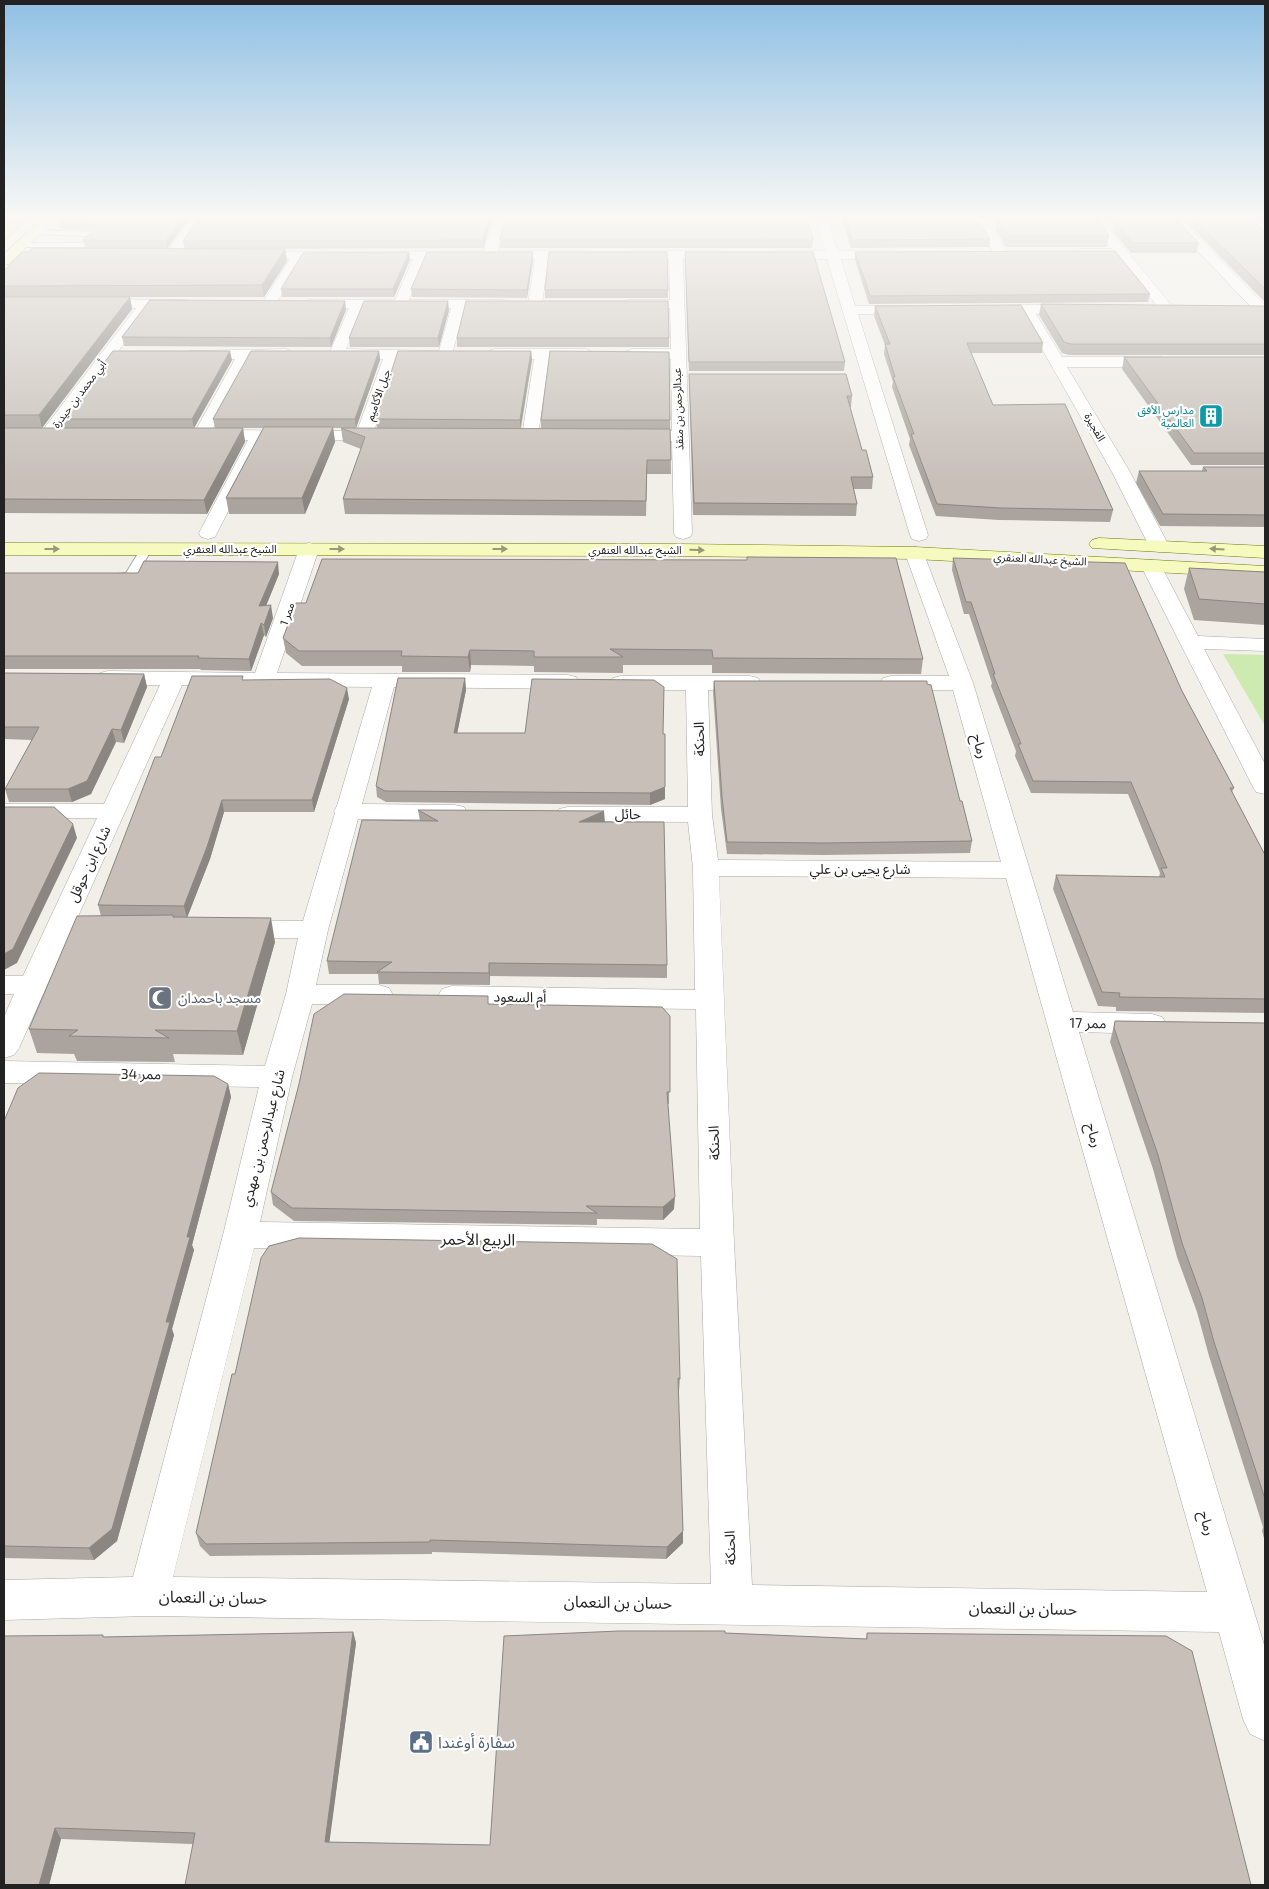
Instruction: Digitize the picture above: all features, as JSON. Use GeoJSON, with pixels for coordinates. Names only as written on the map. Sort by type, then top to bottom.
{"type":"FeatureCollection","features":[{"type":"Feature","properties":{"kind":"street","name":"أبي محمد بن حيدرة"},"geometry":{"type":"LineString","coordinates":[[48,435],[145,305]]}},
{"type":"Feature","properties":{"kind":"street"},"geometry":{"type":"LineString","coordinates":[[337,354],[358,305]]}},
{"type":"Feature","properties":{"kind":"street"},"geometry":{"type":"LineString","coordinates":[[446,354],[459,305]]}},
{"type":"Feature","properties":{"kind":"street","name":"عبدالرحمن بن منقذ"},"geometry":{"type":"LineString","coordinates":[[676,305],[683,533]]}},
{"type":"Feature","properties":{"kind":"street","name":"رماح"},"geometry":{"type":"LineString","coordinates":[[848,305],[917,544],[962,683],[1015,870],[1062,1022],[1265,1719]]}},
{"type":"Feature","properties":{"kind":"street"},"geometry":{"type":"LineString","coordinates":[[1146,308],[1184,308]]}},
{"type":"Feature","properties":{"kind":"street"},"geometry":{"type":"LineString","coordinates":[[1241,308],[1263,308]]}},
{"type":"Feature","properties":{"kind":"street"},"geometry":{"type":"LineString","coordinates":[[977,310],[1086,309]]}},
{"type":"Feature","properties":{"kind":"street"},"geometry":{"type":"LineString","coordinates":[[850,310],[928,310]]}},
{"type":"Feature","properties":{"kind":"street","name":"الفجيرة"},"geometry":{"type":"LineString","coordinates":[[1026,310],[1121,472],[1192,642],[1265,787]]}},
{"type":"Feature","properties":{"kind":"street"},"geometry":{"type":"LineString","coordinates":[[110,353],[130,353]]}},
{"type":"Feature","properties":{"kind":"street"},"geometry":{"type":"LineString","coordinates":[[178,354],[300,354]]}},
{"type":"Feature","properties":{"kind":"street"},"geometry":{"type":"LineString","coordinates":[[201,435],[245,354]]}},
{"type":"Feature","properties":{"kind":"street"},"geometry":{"type":"LineString","coordinates":[[319,354],[600,354]]}},
{"type":"Feature","properties":{"kind":"street","name":"جبل الأكاميم"},"geometry":{"type":"LineString","coordinates":[[364,436],[392,354]]}},
{"type":"Feature","properties":{"kind":"street"},"geometry":{"type":"LineString","coordinates":[[530,436],[542,354]]}},
{"type":"Feature","properties":{"kind":"street"},"geometry":{"type":"LineString","coordinates":[[619,354],[677,354]]}},
{"type":"Feature","properties":{"kind":"street"},"geometry":{"type":"LineString","coordinates":[[1058,362],[1176,362]]}},
{"type":"Feature","properties":{"kind":"street"},"geometry":{"type":"LineString","coordinates":[[678,378],[697,378]]}},
{"type":"Feature","properties":{"kind":"street"},"geometry":{"type":"LineString","coordinates":[[851,378],[870,378]]}},
{"type":"Feature","properties":{"kind":"street"},"geometry":{"type":"LineString","coordinates":[[30,435],[67,435]]}},
{"type":"Feature","properties":{"kind":"street"},"geometry":{"type":"LineString","coordinates":[[182,435],[394,436]]}},
{"type":"Feature","properties":{"kind":"street"},"geometry":{"type":"LineString","coordinates":[[208,533],[259,435]]}},
{"type":"Feature","properties":{"kind":"street"},"geometry":{"type":"LineString","coordinates":[[511,436],[550,436]]}},
{"type":"Feature","properties":{"kind":"street"},"geometry":{"type":"LineString","coordinates":[[620,436],[679,436]]}},
{"type":"Feature","properties":{"kind":"street"},"geometry":{"type":"LineString","coordinates":[[1121,472],[1140,472]]}},
{"type":"Feature","properties":{"kind":"street","name":"الشيخ عبدالله العنقري"},"geometry":{"type":"LineString","coordinates":[[4,532],[683,533],[1155,556],[1265,552]]}},
{"type":"Feature","properties":{"kind":"street","name":"الشيخ عبدالله العنقري"},"geometry":{"type":"LineString","coordinates":[[4,549],[679,550],[917,544],[949,537]]}},
{"type":"Feature","properties":{"kind":"street","name":"الشيخ عبدالله العنقري"},"geometry":{"type":"LineString","coordinates":[[1079,543],[1265,572]]}},
{"type":"Feature","properties":{"kind":"street","name":"ممر 1"},"geometry":{"type":"LineString","coordinates":[[264,679],[309,549]]}},
{"type":"Feature","properties":{"kind":"street"},"geometry":{"type":"LineString","coordinates":[[1192,642],[1265,645]]}},
{"type":"Feature","properties":{"kind":"street"},"geometry":{"type":"LineString","coordinates":[[89,678],[766,683]]}},
{"type":"Feature","properties":{"kind":"street","name":"شارع ابن حوقل"},"geometry":{"type":"LineString","coordinates":[[4,1048],[174,679]]}},
{"type":"Feature","properties":{"kind":"street","name":"شارع عبدالرحمن بن مهدي"},"geometry":{"type":"LineString","coordinates":[[148,1596],[240,1235],[314,930],[346,811],[385,681]]}},
{"type":"Feature","properties":{"kind":"street","name":"الحنكة"},"geometry":{"type":"LineString","coordinates":[[697,683],[700,815],[706,868],[717,1243],[732,1603]]}},
{"type":"Feature","properties":{"kind":"street"},"geometry":{"type":"LineString","coordinates":[[874,683],[962,683]]}},
{"type":"Feature","properties":{"kind":"street"},"geometry":{"type":"LineString","coordinates":[[4,811],[113,811]]}},
{"type":"Feature","properties":{"kind":"street"},"geometry":{"type":"LineString","coordinates":[[346,811],[474,812]]}},
{"type":"Feature","properties":{"kind":"street","name":"حائل"},"geometry":{"type":"LineString","coordinates":[[543,813],[700,815]]}},
{"type":"Feature","properties":{"kind":"street","name":"شارع يحيى بن علي"},"geometry":{"type":"LineString","coordinates":[[706,868],[1015,870]]}},
{"type":"Feature","properties":{"kind":"street"},"geometry":{"type":"LineString","coordinates":[[60,927],[89,928]]}},
{"type":"Feature","properties":{"kind":"street"},"geometry":{"type":"LineString","coordinates":[[216,929],[314,930]]}},
{"type":"Feature","properties":{"kind":"street"},"geometry":{"type":"LineString","coordinates":[[4,985],[33,985]]}},
{"type":"Feature","properties":{"kind":"street"},"geometry":{"type":"LineString","coordinates":[[300,994],[400,996]]}},
{"type":"Feature","properties":{"kind":"street","name":"أم السعود"},"geometry":{"type":"LineString","coordinates":[[430,996],[709,1000]]}},
{"type":"Feature","properties":{"kind":"street","name":"ممر 17"},"geometry":{"type":"LineString","coordinates":[[1062,1022],[1178,1024]]}},
{"type":"Feature","properties":{"kind":"street","name":"ممر 34"},"geometry":{"type":"LineString","coordinates":[[4,1072],[278,1077]]}},
{"type":"Feature","properties":{"kind":"street","name":"الربيع الأحمر"},"geometry":{"type":"LineString","coordinates":[[240,1235],[717,1243]]}},
{"type":"Feature","properties":{"kind":"street","name":"حسان بن النعمان"},"geometry":{"type":"LineString","coordinates":[[4,1600],[148,1596],[732,1603],[1233,1612]]}},
{"type":"Feature","properties":{"kind":"lane"},"geometry":{"type":"LineString","coordinates":[[101,577],[130,577],[146,549]]}},
{"type":"Feature","properties":{"kind":"green space"},"geometry":{"type":"Polygon","coordinates":[[[1223,654],[1265,655],[1265,726],[1223,654]]]}},
{"type":"Feature","properties":{"kind":"building"},"geometry":{"type":"Polygon","coordinates":[[[4,305],[124,305],[39,415],[4,415],[4,305]]]}},
{"type":"Feature","properties":{"kind":"building"},"geometry":{"type":"Polygon","coordinates":[[[146,305],[343,305],[330,338],[122,337],[146,305]]]}},
{"type":"Feature","properties":{"kind":"building"},"geometry":{"type":"Polygon","coordinates":[[[362,305],[447,305],[438,338],[349,338],[362,305]]]}},
{"type":"Feature","properties":{"kind":"building"},"geometry":{"type":"Polygon","coordinates":[[[465,305],[668,305],[669,338],[457,338],[465,305]]]}},
{"type":"Feature","properties":{"kind":"building"},"geometry":{"type":"Polygon","coordinates":[[[687,305],[828,305],[845,362],[689,362],[687,305]]]}},
{"type":"Feature","properties":{"kind":"building"},"geometry":{"type":"Polygon","coordinates":[[[1021,305],[1043,343],[967,343],[993,405],[1065,404],[1113,510],[1001,508],[937,504],[911,434],[914,434],[893,377],[895,377],[885,344],[890,344],[875,306],[1021,305]]]}},
{"type":"Feature","properties":{"kind":"building"},"geometry":{"type":"Polygon","coordinates":[[[1042,305],[1265,306],[1265,344],[1071,344],[1064,342],[1042,305]]]}},
{"type":"Feature","properties":{"kind":"building"},"geometry":{"type":"Polygon","coordinates":[[[113,351],[230,351],[192,419],[61,419],[113,351]]]}},
{"type":"Feature","properties":{"kind":"building"},"geometry":{"type":"Polygon","coordinates":[[[251,351],[379,351],[355,419],[213,419],[251,351]]]}},
{"type":"Feature","properties":{"kind":"building"},"geometry":{"type":"Polygon","coordinates":[[[398,351],[531,351],[520,420],[376,419],[398,351]]]}},
{"type":"Feature","properties":{"kind":"building"},"geometry":{"type":"Polygon","coordinates":[[[550,351],[669,352],[670,420],[541,420],[550,351]]]}},
{"type":"Feature","properties":{"kind":"building","name":"مدارس الأفق العالمية"},"geometry":{"type":"Polygon","coordinates":[[[1124,357],[1265,357],[1265,453],[1194,453],[1124,357]]]}},
{"type":"Feature","properties":{"kind":"building"},"geometry":{"type":"Polygon","coordinates":[[[689,374],[846,374],[852,396],[847,396],[862,450],[866,450],[873,477],[851,477],[857,504],[694,503],[689,374]]]}},
{"type":"Feature","properties":{"kind":"building"},"geometry":{"type":"Polygon","coordinates":[[[264,427],[333,427],[302,498],[226,498],[264,427]]]}},
{"type":"Feature","properties":{"kind":"building"},"geometry":{"type":"Polygon","coordinates":[[[4,428],[243,428],[204,500],[4,499],[4,428]]]}},
{"type":"Feature","properties":{"kind":"building"},"geometry":{"type":"Polygon","coordinates":[[[341,428],[670,429],[671,460],[647,460],[646,501],[343,499],[365,437],[341,428]]]}},
{"type":"Feature","properties":{"kind":"building"},"geometry":{"type":"Polygon","coordinates":[[[1203,467],[1265,467],[1265,515],[1163,514],[1139,471],[1207,471],[1203,467]]]}},
{"type":"Feature","properties":{"kind":"building"},"geometry":{"type":"Polygon","coordinates":[[[747,557],[896,558],[923,659],[713,658],[712,650],[610,649],[623,657],[534,657],[534,651],[470,650],[468,657],[401,656],[402,651],[299,651],[283,638],[296,603],[306,603],[322,559],[747,560],[747,557]]]}},
{"type":"Feature","properties":{"kind":"building"},"geometry":{"type":"Polygon","coordinates":[[[953,558],[1125,563],[1182,691],[1234,788],[1230,788],[1265,855],[1265,999],[1119,997],[1120,993],[1102,992],[1056,875],[1165,877],[1161,868],[1167,868],[1131,782],[1033,781],[1018,744],[1021,744],[993,674],[995,674],[971,602],[966,602],[953,558]]]}},
{"type":"Feature","properties":{"kind":"building"},"geometry":{"type":"Polygon","coordinates":[[[144,561],[278,562],[259,606],[271,605],[264,625],[261,623],[249,659],[198,658],[199,656],[4,656],[4,573],[138,573],[144,561]]]}},
{"type":"Feature","properties":{"kind":"building"},"geometry":{"type":"Polygon","coordinates":[[[1189,568],[1265,572],[1265,604],[1199,599],[1189,568]]]}},
{"type":"Feature","properties":{"kind":"building"},"geometry":{"type":"Polygon","coordinates":[[[4,673],[144,674],[121,730],[112,729],[87,781],[68,789],[5,789],[39,727],[4,727],[4,673]]]}},
{"type":"Feature","properties":{"kind":"building"},"geometry":{"type":"Polygon","coordinates":[[[192,676],[243,676],[242,680],[330,679],[347,688],[312,800],[222,800],[207,847],[184,906],[98,905],[155,757],[161,757],[192,676]]]}},
{"type":"Feature","properties":{"kind":"building"},"geometry":{"type":"Polygon","coordinates":[[[398,678],[465,678],[454,733],[525,733],[532,679],[654,680],[664,687],[665,787],[650,793],[385,791],[376,786],[398,678]]]}},
{"type":"Feature","properties":{"kind":"building"},"geometry":{"type":"Polygon","coordinates":[[[714,681],[927,681],[927,684],[931,685],[972,841],[727,842],[714,681]]]}},
{"type":"Feature","properties":{"kind":"building"},"geometry":{"type":"Polygon","coordinates":[[[4,807],[54,807],[73,824],[13,949],[4,954],[4,807]]]}},
{"type":"Feature","properties":{"kind":"building"},"geometry":{"type":"Polygon","coordinates":[[[418,810],[604,811],[579,822],[664,822],[667,965],[489,963],[489,973],[377,972],[392,962],[327,961],[362,820],[438,821],[418,810]]]}},
{"type":"Feature","properties":{"kind":"building","name":"مسجد باحمدان"},"geometry":{"type":"Polygon","coordinates":[[[173,915],[173,917],[271,918],[237,1031],[155,1030],[169,1038],[69,1036],[78,1030],[29,1029],[77,916],[173,915]]]}},
{"type":"Feature","properties":{"kind":"building"},"geometry":{"type":"Polygon","coordinates":[[[344,994],[488,996],[488,1004],[662,1007],[670,1016],[670,1092],[667,1092],[675,1197],[663,1207],[586,1206],[597,1213],[292,1208],[271,1192],[299,1084],[314,1014],[344,994]]]}},
{"type":"Feature","properties":{"kind":"building"},"geometry":{"type":"Polygon","coordinates":[[[1115,1021],[1265,1023],[1265,1499],[1214,1342],[1202,1298],[1182,1243],[1158,1155],[1114,1028],[1115,1021]]]}},
{"type":"Feature","properties":{"kind":"building"},"geometry":{"type":"Polygon","coordinates":[[[39,1073],[214,1076],[228,1084],[187,1237],[190,1237],[166,1322],[170,1322],[112,1529],[89,1548],[4,1546],[4,1121],[18,1088],[39,1073]]]}},
{"type":"Feature","properties":{"kind":"building"},"geometry":{"type":"Polygon","coordinates":[[[299,1238],[652,1244],[677,1259],[680,1379],[678,1378],[683,1531],[667,1547],[430,1540],[430,1542],[206,1544],[196,1533],[232,1374],[235,1374],[261,1258],[269,1246],[299,1238]]]}},
{"type":"Feature","properties":{"kind":"building"},"geometry":{"type":"Polygon","coordinates":[[[619,1631],[725,1631],[725,1633],[867,1639],[867,1633],[1166,1636],[1192,1651],[1251,1885],[185,1885],[195,1833],[55,1828],[39,1885],[4,1885],[4,1636],[103,1635],[103,1637],[353,1632],[325,1842],[490,1845],[504,1636],[619,1631]]]}},
{"type":"Feature","properties":{"kind":"place","name":"مدارس الأفق العالمية"},"geometry":{"type":"Point","coordinates":[1211,416]}},
{"type":"Feature","properties":{"kind":"place","name":"مسجد باحمدان"},"geometry":{"type":"Point","coordinates":[160,998]}},
{"type":"Feature","properties":{"kind":"place","name":"سفارة أوغندا"},"geometry":{"type":"Point","coordinates":[421,1742]}}]}
